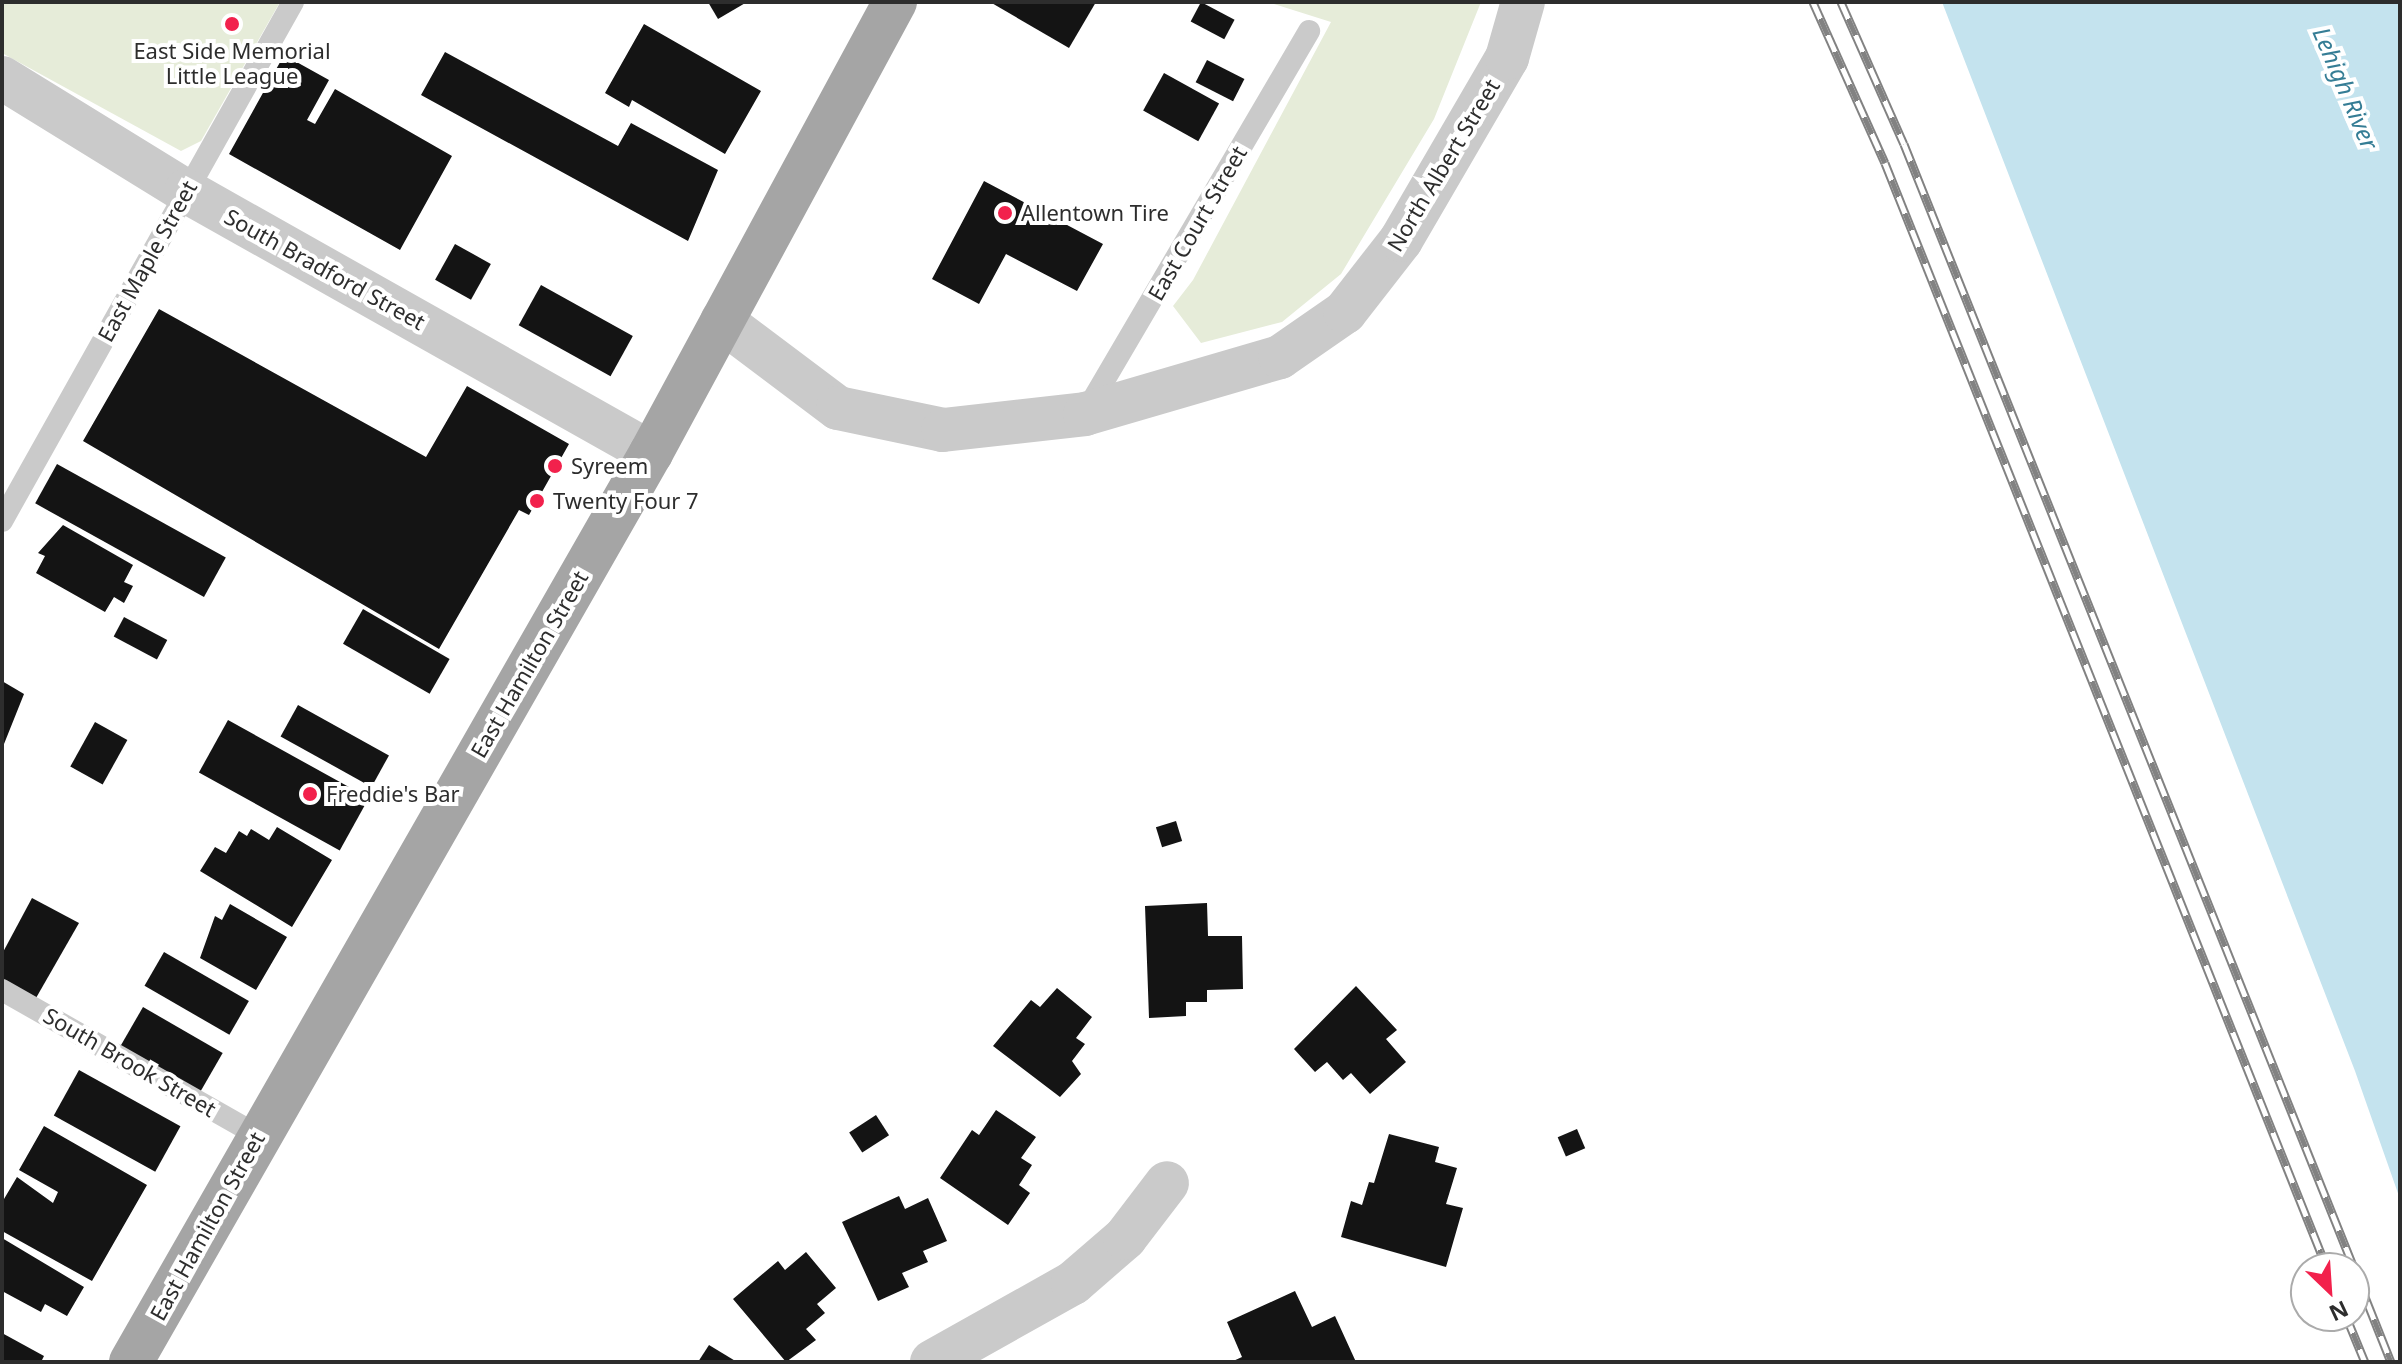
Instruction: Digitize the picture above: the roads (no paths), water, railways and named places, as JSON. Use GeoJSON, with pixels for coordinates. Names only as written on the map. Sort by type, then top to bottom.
{"type":"FeatureCollection","features":[{"type":"Feature","properties":{"kind":"main road","name":"East Hamilton Street"},"geometry":{"type":"LineString","coordinates":[[131,1362],[257,1135],[651,453],[895,2]]}},
{"type":"Feature","properties":{"kind":"street","name":"North Albert Street"},"geometry":{"type":"LineString","coordinates":[[722,321],[838,408],[888,423],[943,430],[1085,414],[1280,357],[1345,312],[1401,240],[1507,58],[1523,2]]}},
{"type":"Feature","properties":{"kind":"street","name":"South Bradford Street"},"geometry":{"type":"LineString","coordinates":[[2,78],[186,191],[651,453]]}},
{"type":"Feature","properties":{"kind":"street"},"geometry":{"type":"LineString","coordinates":[[932,1362],[1073,1283],[1125,1238],[1167,1183]]}},
{"type":"Feature","properties":{"kind":"lane","name":"East Maple Street"},"geometry":{"type":"LineString","coordinates":[[2,521],[293,2]]}},
{"type":"Feature","properties":{"kind":"lane","name":"East Court Street"},"geometry":{"type":"LineString","coordinates":[[1085,414],[1309,31]]}},
{"type":"Feature","properties":{"kind":"lane","name":"South Brook Street"},"geometry":{"type":"LineString","coordinates":[[2,990],[257,1135]]}},
{"type":"Feature","properties":{"kind":"water","name":"Lehigh River"},"geometry":{"type":"Polygon","coordinates":[[[1942,2],[2400,2],[2400,1199],[2355,1071],[1942,2]]]}},
{"type":"Feature","properties":{"kind":"railway"},"geometry":{"type":"LineString","coordinates":[[1813,2],[1885,163],[2321,1252]]}},
{"type":"Feature","properties":{"kind":"railway"},"geometry":{"type":"LineString","coordinates":[[1841,2],[1904,144],[2348,1252]]}},
{"type":"Feature","properties":{"kind":"railway"},"geometry":{"type":"LineString","coordinates":[[2370,1309],[2391,1362]]}},
{"type":"Feature","properties":{"kind":"railway"},"geometry":{"type":"LineString","coordinates":[[2353,1332],[2365,1362]]}},
{"type":"Feature","properties":{"kind":"place","name":"East Side Memorial Little League"},"geometry":{"type":"Point","coordinates":[232,24]}},
{"type":"Feature","properties":{"kind":"place","name":"Allentown Tire"},"geometry":{"type":"Point","coordinates":[1005,213]}},
{"type":"Feature","properties":{"kind":"place","name":"Syreem"},"geometry":{"type":"Point","coordinates":[555,466]}},
{"type":"Feature","properties":{"kind":"place","name":"Twenty Four 7"},"geometry":{"type":"Point","coordinates":[537,501]}},
{"type":"Feature","properties":{"kind":"place","name":"Freddie's Bar"},"geometry":{"type":"Point","coordinates":[310,794]}}]}
